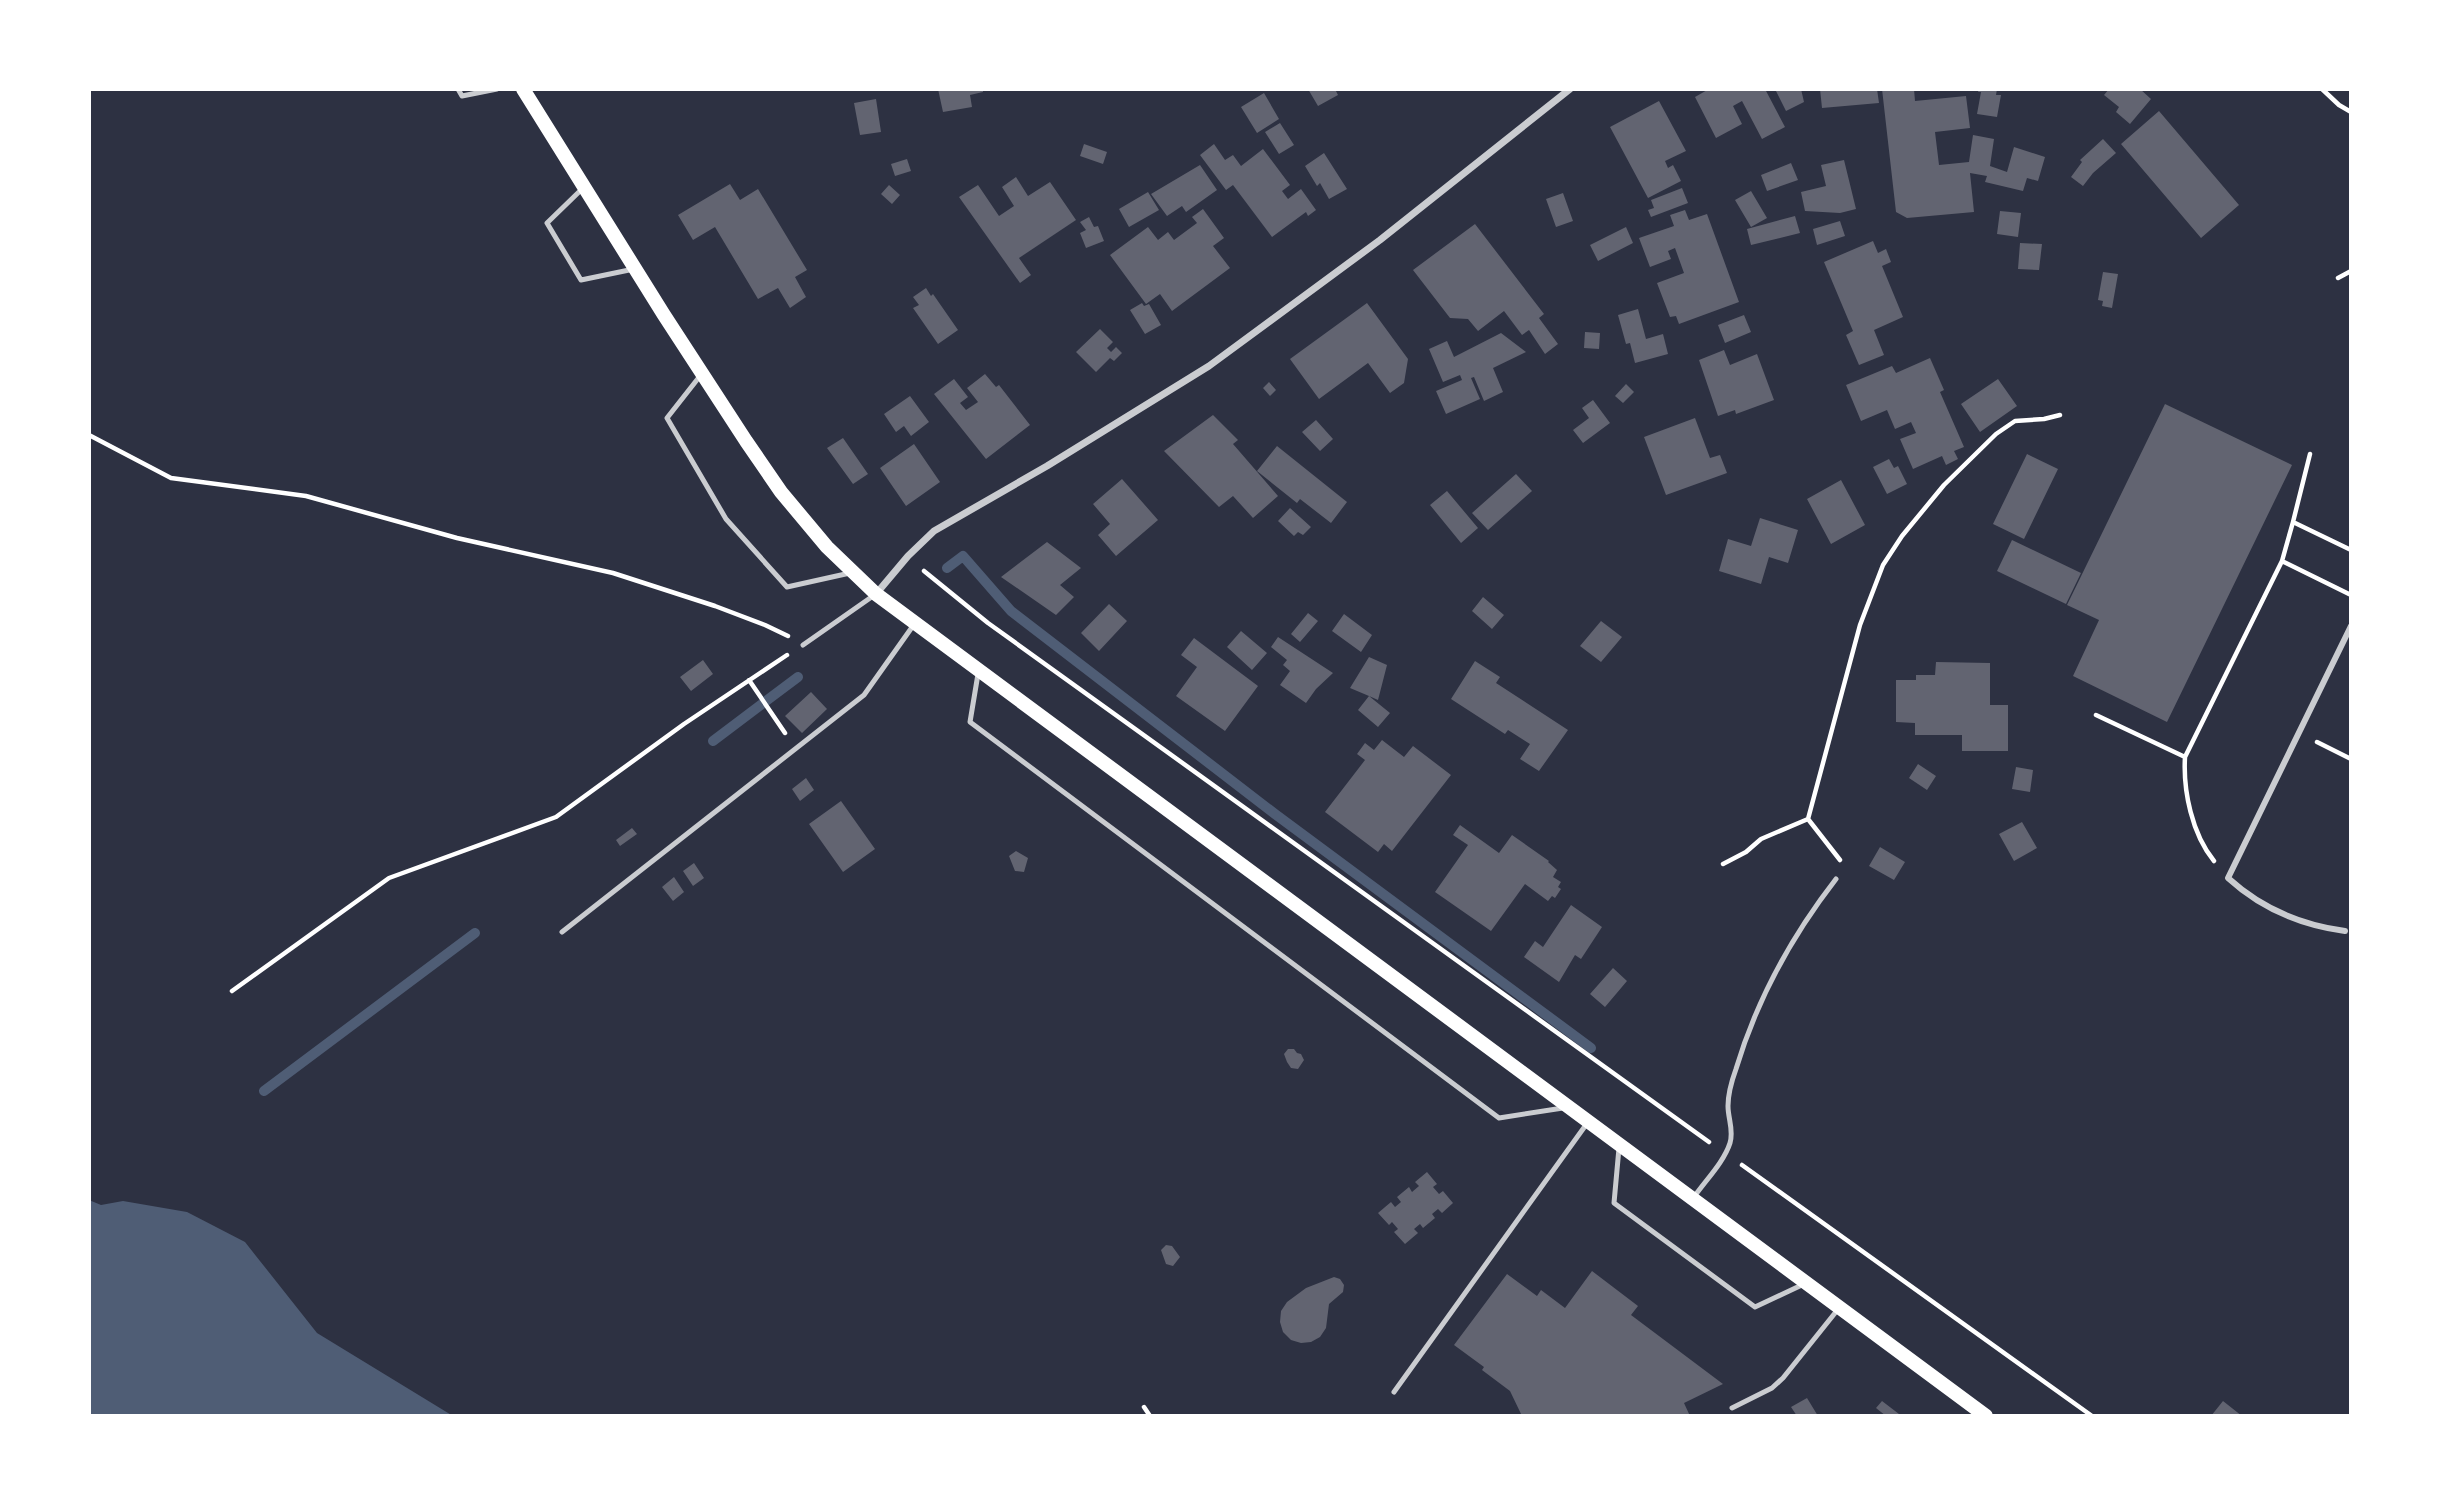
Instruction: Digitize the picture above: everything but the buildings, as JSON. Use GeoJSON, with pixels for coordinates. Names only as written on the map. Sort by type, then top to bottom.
{"type":"FeatureCollection","features":[{"type":"Feature","properties":{"kind":"main road"},"geometry":{"type":"LineString","coordinates":[[523,89],[702,374],[781,492],[827,547],[876,594],[1986,1416]]}},
{"type":"Feature","properties":{"kind":"street"},"geometry":{"type":"LineString","coordinates":[[876,594],[908,556],[934,531],[1047,466],[1218,360],[1380,240],[1570,89]]}},
{"type":"Feature","properties":{"kind":"street"},"geometry":{"type":"LineString","coordinates":[[2345,931],[2318,927],[2276,913],[2250,897],[2228,878],[2351,626]]}},
{"type":"Feature","properties":{"kind":"lane"},"geometry":{"type":"LineString","coordinates":[[458,89],[462,96],[497,89]]}},
{"type":"Feature","properties":{"kind":"lane"},"geometry":{"type":"LineString","coordinates":[[584,187],[547,223],[581,280],[635,269]]}},
{"type":"Feature","properties":{"kind":"lane"},"geometry":{"type":"LineString","coordinates":[[702,374],[667,418],[726,519],[787,587],[853,572]]}},
{"type":"Feature","properties":{"kind":"lane"},"geometry":{"type":"LineString","coordinates":[[803,645],[876,594]]}},
{"type":"Feature","properties":{"kind":"lane"},"geometry":{"type":"LineString","coordinates":[[562,932],[864,695],[915,623]]}},
{"type":"Feature","properties":{"kind":"lane"},"geometry":{"type":"LineString","coordinates":[[979,671],[970,722],[1499,1118],[1567,1107]]}},
{"type":"Feature","properties":{"kind":"lane"},"geometry":{"type":"LineString","coordinates":[[1692,1199],[1725,1153],[1731,1136],[1728,1104],[1756,1012],[1792,941],[1836,879]]}},
{"type":"Feature","properties":{"kind":"lane"},"geometry":{"type":"LineString","coordinates":[[1394,1392],[1588,1122]]}},
{"type":"Feature","properties":{"kind":"lane"},"geometry":{"type":"LineString","coordinates":[[1619,1145],[1614,1203],[1755,1307],[1805,1283]]}},
{"type":"Feature","properties":{"kind":"lane"},"geometry":{"type":"LineString","coordinates":[[1732,1408],[1762,1394],[1777,1383],[1839,1308]]}},
{"type":"Feature","properties":{"kind":"path"},"geometry":{"type":"LineString","coordinates":[[2322,89],[2339,106],[2351,112]]}},
{"type":"Feature","properties":{"kind":"path"},"geometry":{"type":"LineString","coordinates":[[2338,278],[2351,271]]}},
{"type":"Feature","properties":{"kind":"path"},"geometry":{"type":"LineString","coordinates":[[1808,819],[1841,700],[1848,664],[1868,598],[1883,565],[1902,536],[1934,497],[1981,447],[2005,426],[2015,421],[2060,415]]}},
{"type":"Feature","properties":{"kind":"path"},"geometry":{"type":"LineString","coordinates":[[89,435],[171,478],[306,496],[457,538],[613,573],[715,606],[765,625],[803,645],[684,724],[556,817],[389,878],[232,991]]}},
{"type":"Feature","properties":{"kind":"path"},"geometry":{"type":"LineString","coordinates":[[2228,878],[2210,856],[2194,821],[2184,774],[2185,757],[2282,561],[2310,454]]}},
{"type":"Feature","properties":{"kind":"path"},"geometry":{"type":"LineString","coordinates":[[2293,522],[2351,550]]}},
{"type":"Feature","properties":{"kind":"path"},"geometry":{"type":"LineString","coordinates":[[908,556],[945,590],[988,623],[2092,1416]]}},
{"type":"Feature","properties":{"kind":"path"},"geometry":{"type":"LineString","coordinates":[[2282,561],[2351,595]]}},
{"type":"Feature","properties":{"kind":"path"},"geometry":{"type":"LineString","coordinates":[[750,680],[774,716]]}},
{"type":"Feature","properties":{"kind":"path"},"geometry":{"type":"LineString","coordinates":[[2096,715],[2185,757]]}},
{"type":"Feature","properties":{"kind":"path"},"geometry":{"type":"LineString","coordinates":[[2298,733],[2351,759]]}},
{"type":"Feature","properties":{"kind":"path"},"geometry":{"type":"LineString","coordinates":[[1723,864],[1746,852],[1761,839],[1808,819]]}},
{"type":"Feature","properties":{"kind":"path"},"geometry":{"type":"LineString","coordinates":[[1808,819],[1842,864],[1836,879]]}},
{"type":"Feature","properties":{"kind":"path"},"geometry":{"type":"LineString","coordinates":[[1144,1407],[1150,1416]]}},
{"type":"Feature","properties":{"kind":"water"},"geometry":{"type":"Polygon","coordinates":[[[89,1200],[101,1205],[123,1201],[187,1212],[245,1242],[317,1333],[453,1416],[89,1416],[89,1200]]]}},
{"type":"Feature","properties":{"kind":"waterway"},"geometry":{"type":"LineString","coordinates":[[947,568],[963,556],[1011,611],[1275,814],[1591,1048]]}},
{"type":"Feature","properties":{"kind":"waterway"},"geometry":{"type":"LineString","coordinates":[[713,741],[798,677]]}},
{"type":"Feature","properties":{"kind":"waterway"},"geometry":{"type":"LineString","coordinates":[[264,1091],[475,933]]}}]}
